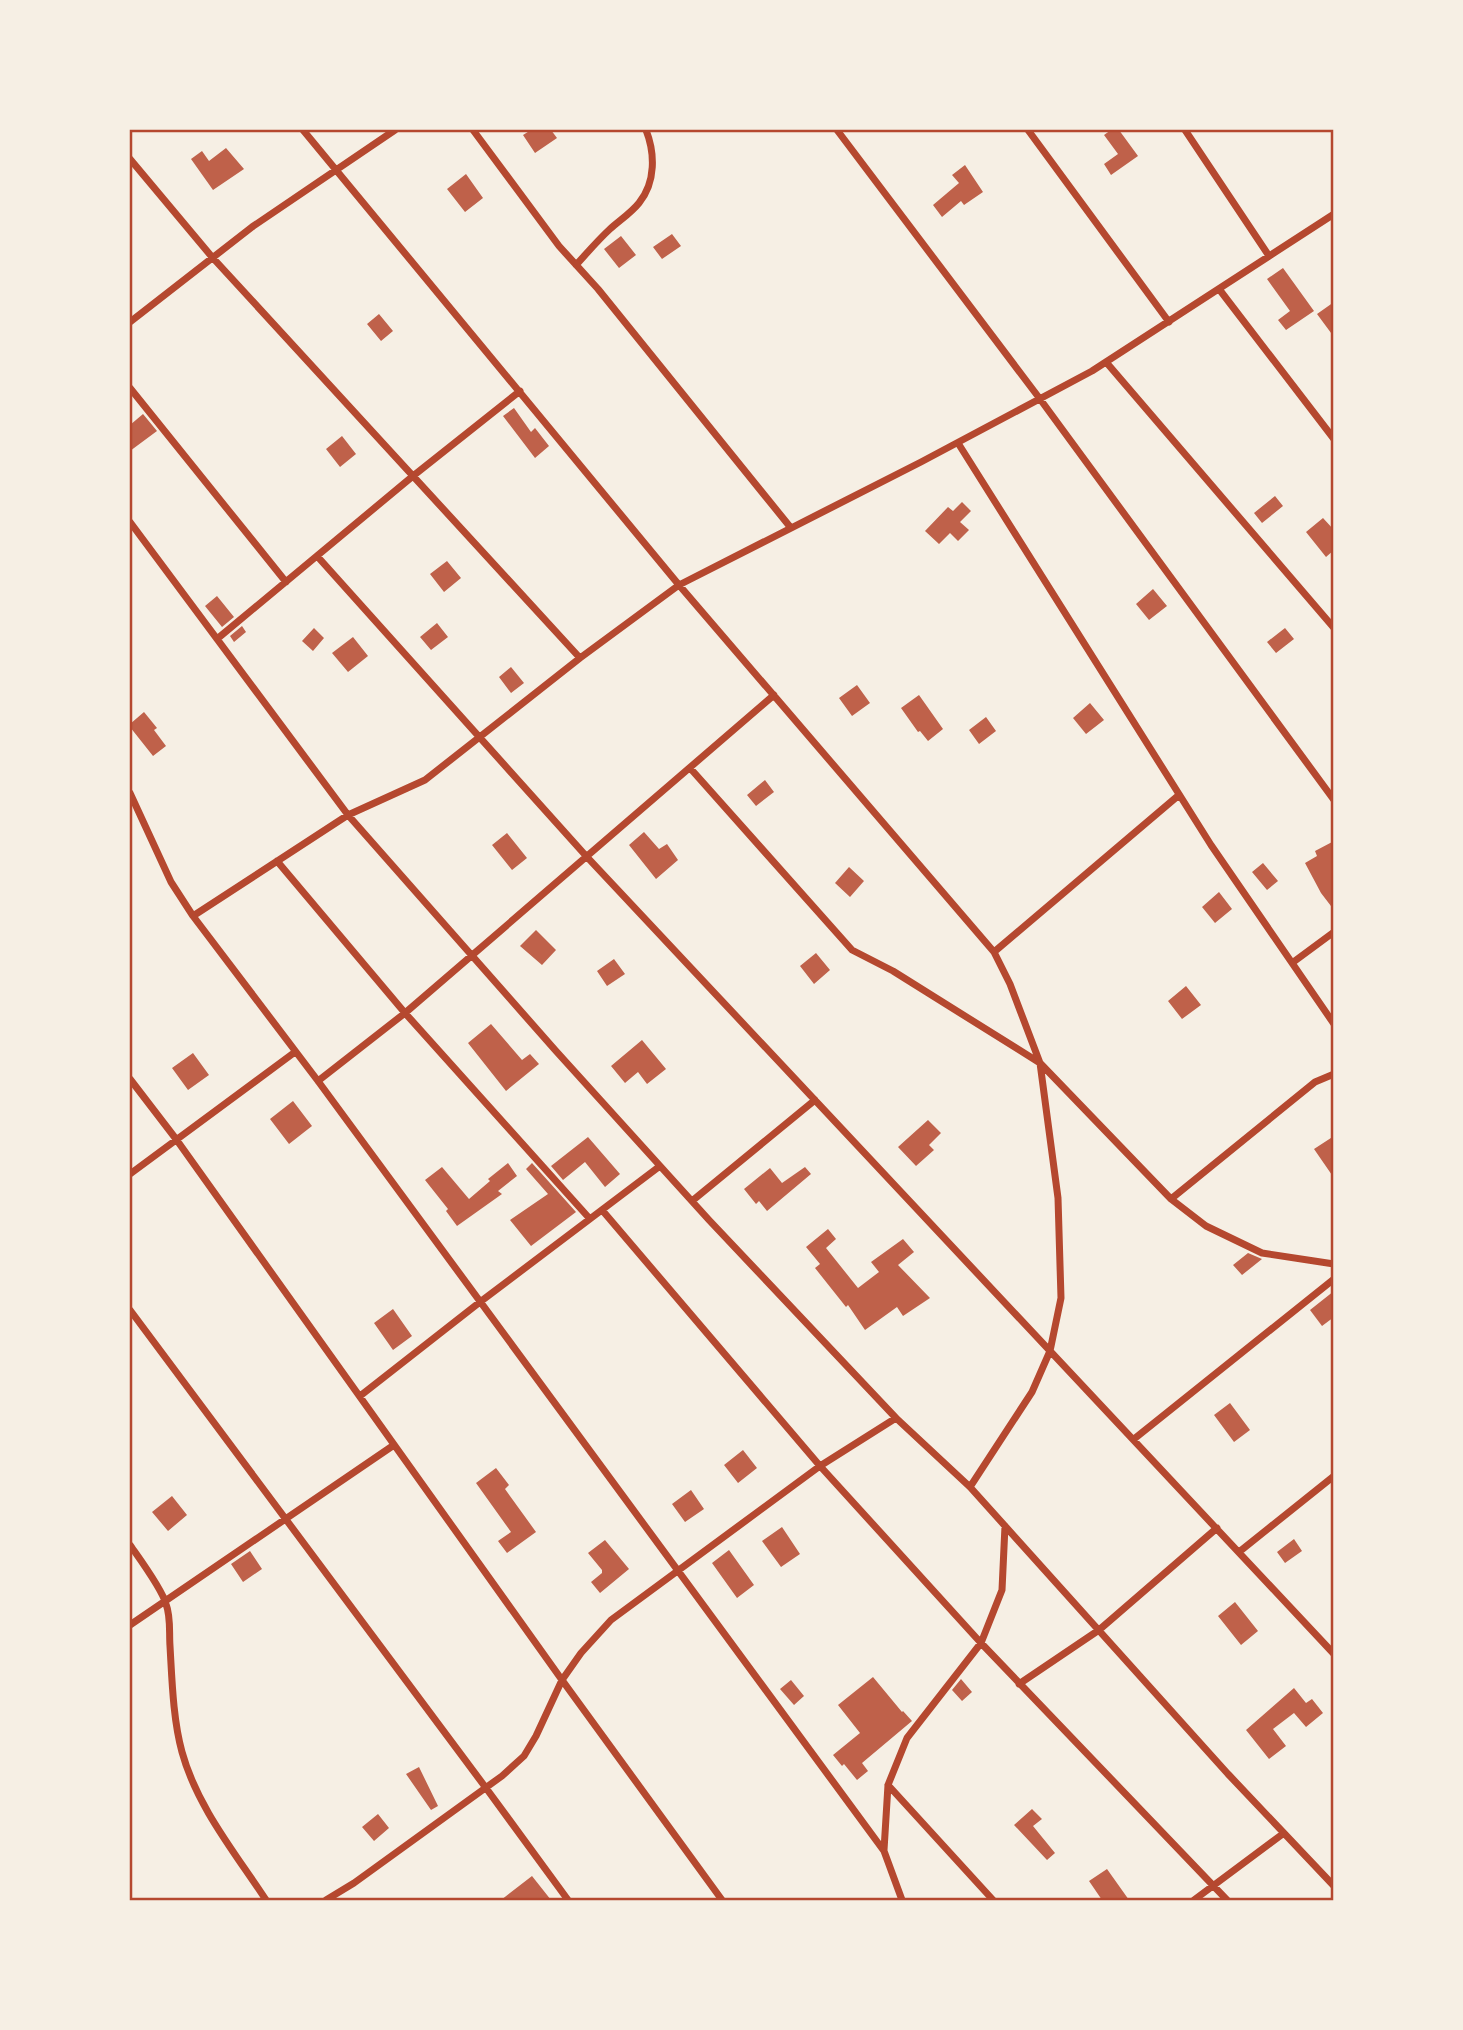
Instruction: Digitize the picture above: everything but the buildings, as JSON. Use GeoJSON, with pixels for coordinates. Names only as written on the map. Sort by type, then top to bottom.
{"type":"FeatureCollection","features":[{"type":"Feature","properties":{"kind":"street"},"geometry":{"type":"LineString","coordinates":[[303,130],[679,584],[994,952],[1010,984],[1040,1063],[1059,1198],[1061,1298],[1050,1351],[1032,1392],[970,1488]]}},
{"type":"Feature","properties":{"kind":"street"},"geometry":{"type":"LineString","coordinates":[[130,321],[252,227],[396,130]]}},
{"type":"Feature","properties":{"kind":"street"},"geometry":{"type":"LineString","coordinates":[[473,130],[559,246],[598,289],[791,528]]}},
{"type":"Feature","properties":{"kind":"street"},"geometry":{"type":"LineString","coordinates":[[576,265],[639,202],[648,188],[653,166],[653,146],[646,130]]}},
{"type":"Feature","properties":{"kind":"street"},"geometry":{"type":"LineString","coordinates":[[1028,130],[1169,322]]}},
{"type":"Feature","properties":{"kind":"street"},"geometry":{"type":"LineString","coordinates":[[1185,130],[1269,256]]}},
{"type":"Feature","properties":{"kind":"street"},"geometry":{"type":"LineString","coordinates":[[842,131],[1334,800]]}},
{"type":"Feature","properties":{"kind":"street"},"geometry":{"type":"LineString","coordinates":[[130,159],[212,257],[580,658]]}},
{"type":"Feature","properties":{"kind":"street"},"geometry":{"type":"LineString","coordinates":[[193,916],[348,816],[425,780],[679,584],[958,443],[1106,362],[1334,214]]}},
{"type":"Feature","properties":{"kind":"street"},"geometry":{"type":"LineString","coordinates":[[1219,289],[1334,439]]}},
{"type":"Feature","properties":{"kind":"street"},"geometry":{"type":"LineString","coordinates":[[1106,362],[1334,628]]}},
{"type":"Feature","properties":{"kind":"street"},"geometry":{"type":"LineString","coordinates":[[130,388],[285,582]]}},
{"type":"Feature","properties":{"kind":"street"},"geometry":{"type":"LineString","coordinates":[[217,639],[520,391]]}},
{"type":"Feature","properties":{"kind":"street"},"geometry":{"type":"LineString","coordinates":[[958,443],[1211,845],[1334,1024]]}},
{"type":"Feature","properties":{"kind":"street"},"geometry":{"type":"LineString","coordinates":[[130,522],[348,816],[692,1201],[896,1418],[970,1488],[1334,1886]]}},
{"type":"Feature","properties":{"kind":"street"},"geometry":{"type":"LineString","coordinates":[[317,556],[587,857],[1334,1654]]}},
{"type":"Feature","properties":{"kind":"street"},"geometry":{"type":"LineString","coordinates":[[318,1081],[405,1013],[775,695]]}},
{"type":"Feature","properties":{"kind":"street"},"geometry":{"type":"LineString","coordinates":[[690,768],[852,950],[893,971],[1040,1063],[1171,1199],[1206,1226],[1262,1253],[1334,1264]]}},
{"type":"Feature","properties":{"kind":"street"},"geometry":{"type":"LineString","coordinates":[[130,793],[171,882],[193,916],[318,1081],[884,1851],[902,1900]]}},
{"type":"Feature","properties":{"kind":"street"},"geometry":{"type":"LineString","coordinates":[[994,952],[1180,795]]}},
{"type":"Feature","properties":{"kind":"street"},"geometry":{"type":"LineString","coordinates":[[277,861],[405,1013],[590,1219]]}},
{"type":"Feature","properties":{"kind":"street"},"geometry":{"type":"LineString","coordinates":[[1292,963],[1334,932]]}},
{"type":"Feature","properties":{"kind":"street"},"geometry":{"type":"LineString","coordinates":[[130,1174],[295,1052]]}},
{"type":"Feature","properties":{"kind":"street"},"geometry":{"type":"LineString","coordinates":[[1171,1199],[1315,1082],[1334,1074]]}},
{"type":"Feature","properties":{"kind":"street"},"geometry":{"type":"LineString","coordinates":[[130,1079],[176,1139],[722,1900]]}},
{"type":"Feature","properties":{"kind":"street"},"geometry":{"type":"LineString","coordinates":[[692,1201],[815,1100]]}},
{"type":"Feature","properties":{"kind":"street"},"geometry":{"type":"LineString","coordinates":[[360,1396],[660,1166]]}},
{"type":"Feature","properties":{"kind":"street"},"geometry":{"type":"LineString","coordinates":[[602,1210],[820,1466],[1019,1684],[1227,1900]]}},
{"type":"Feature","properties":{"kind":"street"},"geometry":{"type":"LineString","coordinates":[[1134,1439],[1334,1279]]}},
{"type":"Feature","properties":{"kind":"street"},"geometry":{"type":"LineString","coordinates":[[130,1310],[568,1900]]}},
{"type":"Feature","properties":{"kind":"street"},"geometry":{"type":"LineString","coordinates":[[326,1900],[354,1883],[486,1788],[524,1756],[562,1680],[581,1653],[611,1620],[820,1466],[896,1418]]}},
{"type":"Feature","properties":{"kind":"street"},"geometry":{"type":"LineString","coordinates":[[130,1625],[394,1445]]}},
{"type":"Feature","properties":{"kind":"street"},"geometry":{"type":"LineString","coordinates":[[1239,1552],[1334,1476]]}},
{"type":"Feature","properties":{"kind":"street"},"geometry":{"type":"LineString","coordinates":[[884,1851],[888,1785],[906,1738],[981,1643],[1002,1590],[1005,1526]]}},
{"type":"Feature","properties":{"kind":"street"},"geometry":{"type":"LineString","coordinates":[[1019,1684],[1099,1630],[1217,1528]]}},
{"type":"Feature","properties":{"kind":"street"},"geometry":{"type":"LineString","coordinates":[[130,1545],[166,1602],[170,1622],[175,1713],[181,1751],[193,1784],[216,1825],[266,1900]]}},
{"type":"Feature","properties":{"kind":"street"},"geometry":{"type":"LineString","coordinates":[[888,1785],[993,1900]]}},
{"type":"Feature","properties":{"kind":"street"},"geometry":{"type":"LineString","coordinates":[[1194,1900],[1284,1833]]}}]}
